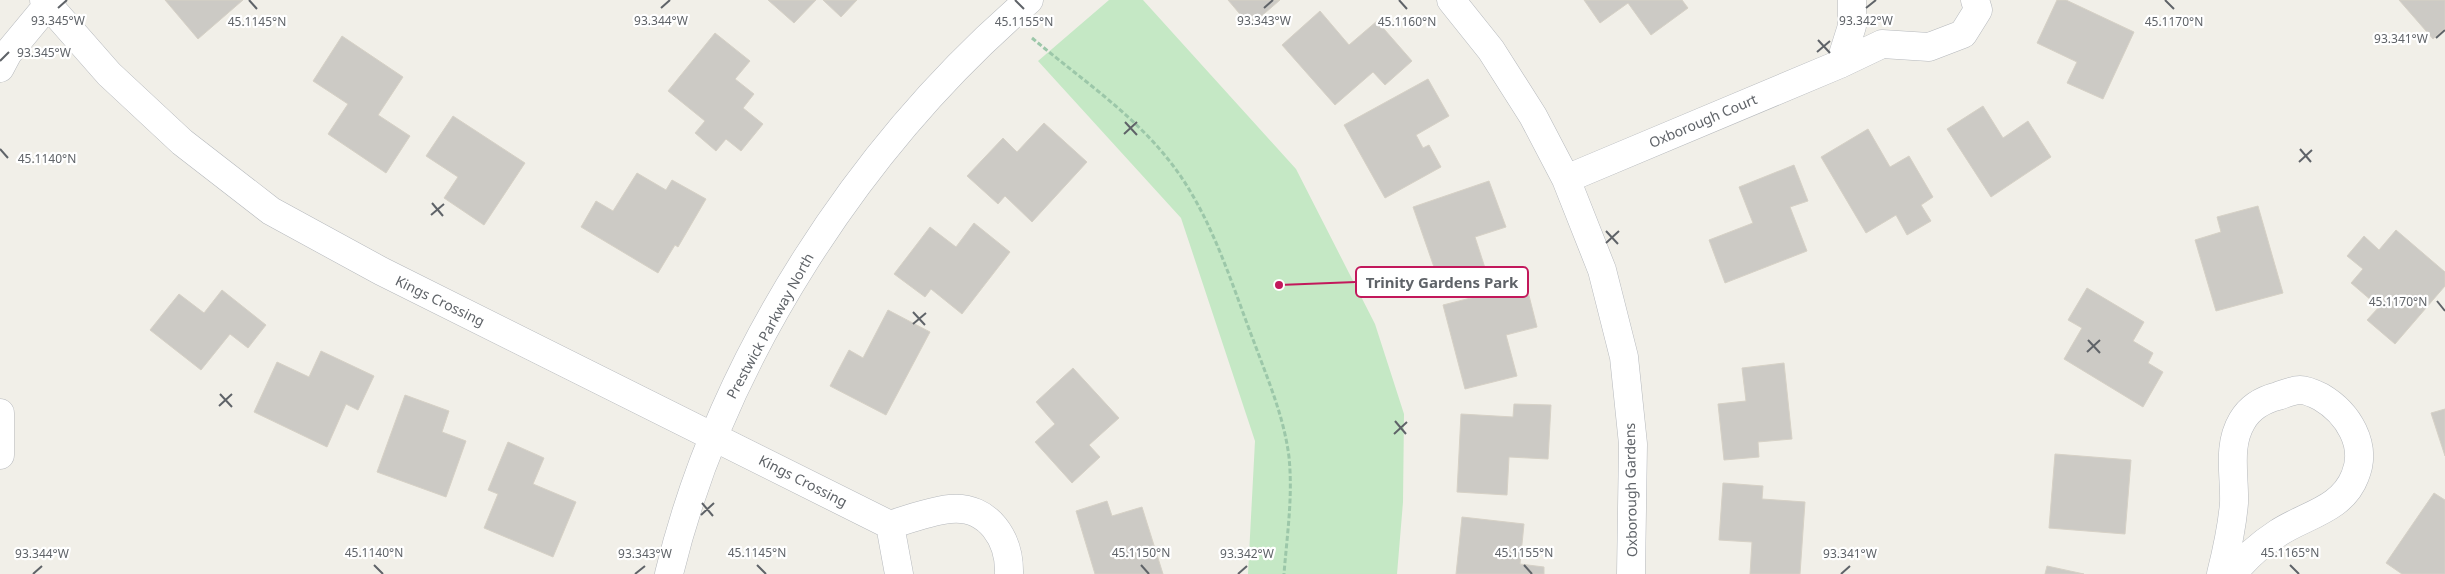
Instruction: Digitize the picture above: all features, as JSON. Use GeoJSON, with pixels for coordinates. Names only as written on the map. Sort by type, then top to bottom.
{"type":"FeatureCollection","features":[{"type":"Feature","properties":{"kind":"street","name":"Prestwick Parkway North"},"geometry":{"type":"LineString","coordinates":[[669,574],[681,523],[727,403],[790,286],[839,210],[883,154],[943,83],[1029,0]]}},
{"type":"Feature","properties":{"kind":"street","name":"Oxborough Gardens"},"geometry":{"type":"LineString","coordinates":[[1451,0],[1491,50],[1533,116],[1566,179],[1602,270],[1624,357],[1633,444],[1631,574]]}},
{"type":"Feature","properties":{"kind":"street"},"geometry":{"type":"LineString","coordinates":[[1840,64],[1852,26],[1852,0]]}},
{"type":"Feature","properties":{"kind":"street","name":"Oxborough Court"},"geometry":{"type":"LineString","coordinates":[[1566,179],[1840,64],[1882,44],[1929,47],[1963,34],[1978,10],[1975,0]]}},
{"type":"Feature","properties":{"kind":"street","name":"Kings Crossing"},"geometry":{"type":"LineString","coordinates":[[48,1],[109,74],[182,142],[271,211],[381,272],[890,524]]}},
{"type":"Feature","properties":{"kind":"street"},"geometry":{"type":"LineString","coordinates":[[0,68],[8,53],[48,1]]}},
{"type":"Feature","properties":{"kind":"street"},"geometry":{"type":"LineString","coordinates":[[2221,574],[2229,549],[2234,503],[2235,436],[2242,421],[2252,408],[2266,399],[2300,390],[2314,393],[2343,413],[2352,426],[2357,441],[2359,460],[2356,476],[2347,492],[2334,504],[2278,533],[2243,561],[2234,574]]}},
{"type":"Feature","properties":{"kind":"street"},"geometry":{"type":"LineString","coordinates":[[0,413],[0,455]]}},
{"type":"Feature","properties":{"kind":"street"},"geometry":{"type":"LineString","coordinates":[[899,574],[890,524],[952,508],[972,511],[988,521],[1002,535],[1009,554],[1009,574]]}},
{"type":"Feature","properties":{"kind":"path"},"geometry":{"type":"LineString","coordinates":[[1032,38],[1135,124],[1164,153],[1204,215],[1221,252],[1282,420],[1289,456],[1292,491],[1284,574]]}},
{"type":"Feature","properties":{"kind":"green space"},"geometry":{"type":"Polygon","coordinates":[[[1109,0],[1143,0],[1296,169],[1375,324],[1404,414],[1403,502],[1397,574],[1248,574],[1255,441],[1181,218],[1038,61],[1109,0]]]}},
{"type":"Feature","properties":{"kind":"building"},"geometry":{"type":"Polygon","coordinates":[[[165,0],[243,0],[198,39],[165,0]]]}},
{"type":"Feature","properties":{"kind":"building"},"geometry":{"type":"Polygon","coordinates":[[[768,0],[816,0],[794,23],[768,0]]]}},
{"type":"Feature","properties":{"kind":"building"},"geometry":{"type":"Polygon","coordinates":[[[823,0],[857,0],[841,17],[823,0]]]}},
{"type":"Feature","properties":{"kind":"building"},"geometry":{"type":"Polygon","coordinates":[[[1228,0],[1280,0],[1250,26],[1228,0]]]}},
{"type":"Feature","properties":{"kind":"building"},"geometry":{"type":"Polygon","coordinates":[[[1584,0],[1682,0],[1688,8],[1651,35],[1628,3],[1600,23],[1584,0]]]}},
{"type":"Feature","properties":{"kind":"building"},"geometry":{"type":"Polygon","coordinates":[[[2057,0],[2066,0],[2134,32],[2103,99],[2067,83],[2077,62],[2037,43],[2057,0]]]}},
{"type":"Feature","properties":{"kind":"building"},"geometry":{"type":"Polygon","coordinates":[[[2399,0],[2445,0],[2445,28],[2433,39],[2399,0]]]}},
{"type":"Feature","properties":{"kind":"building"},"geometry":{"type":"Polygon","coordinates":[[[1320,11],[1349,45],[1377,21],[1412,61],[1385,85],[1373,72],[1335,105],[1282,45],[1320,11]]]}},
{"type":"Feature","properties":{"kind":"building"},"geometry":{"type":"Polygon","coordinates":[[[715,33],[750,61],[735,79],[754,94],[743,108],[763,124],[741,151],[726,139],[716,151],[695,133],[705,121],[668,91],[715,33]]]}},
{"type":"Feature","properties":{"kind":"building"},"geometry":{"type":"Polygon","coordinates":[[[342,36],[403,77],[378,115],[410,136],[386,173],[328,134],[348,104],[313,81],[342,36]]]}},
{"type":"Feature","properties":{"kind":"building"},"geometry":{"type":"Polygon","coordinates":[[[1428,79],[1449,116],[1416,135],[1423,148],[1429,145],[1441,167],[1385,198],[1344,125],[1428,79]]]}},
{"type":"Feature","properties":{"kind":"building"},"geometry":{"type":"Polygon","coordinates":[[[1983,106],[2003,138],[2028,121],[2051,157],[1991,197],[1947,129],[1983,106]]]}},
{"type":"Feature","properties":{"kind":"building"},"geometry":{"type":"Polygon","coordinates":[[[453,116],[525,163],[484,225],[444,198],[458,177],[426,156],[453,116]]]}},
{"type":"Feature","properties":{"kind":"building"},"geometry":{"type":"Polygon","coordinates":[[[1044,123],[1087,162],[1032,222],[1005,196],[998,204],[967,176],[1003,138],[1017,152],[1044,123]]]}},
{"type":"Feature","properties":{"kind":"building"},"geometry":{"type":"Polygon","coordinates":[[[1868,129],[1890,167],[1909,156],[1933,197],[1921,205],[1931,221],[1907,235],[1896,215],[1866,233],[1821,157],[1868,129]]]}},
{"type":"Feature","properties":{"kind":"building"},"geometry":{"type":"Polygon","coordinates":[[[1794,165],[1808,201],[1790,207],[1807,251],[1725,283],[1709,240],[1753,223],[1739,187],[1794,165]]]}},
{"type":"Feature","properties":{"kind":"building"},"geometry":{"type":"Polygon","coordinates":[[[637,173],[666,190],[672,180],[706,199],[678,247],[675,245],[658,273],[581,227],[596,201],[613,211],[637,173]]]}},
{"type":"Feature","properties":{"kind":"building"},"geometry":{"type":"Polygon","coordinates":[[[1489,181],[1506,227],[1475,237],[1487,274],[1442,290],[1413,207],[1489,181]]]}},
{"type":"Feature","properties":{"kind":"building"},"geometry":{"type":"Polygon","coordinates":[[[2258,206],[2283,293],[2216,311],[2195,240],[2221,232],[2217,217],[2258,206]]]}},
{"type":"Feature","properties":{"kind":"building"},"geometry":{"type":"Polygon","coordinates":[[[974,223],[1010,252],[962,314],[931,289],[925,297],[894,274],[930,227],[956,247],[974,223]]]}},
{"type":"Feature","properties":{"kind":"building"},"geometry":{"type":"Polygon","coordinates":[[[2396,230],[2445,272],[2445,286],[2395,344],[2367,320],[2379,307],[2351,283],[2363,269],[2347,256],[2364,236],[2379,250],[2396,230]]]}},
{"type":"Feature","properties":{"kind":"building"},"geometry":{"type":"Polygon","coordinates":[[[1526,284],[1537,327],[1506,335],[1517,376],[1465,389],[1443,305],[1526,284]]]}},
{"type":"Feature","properties":{"kind":"building"},"geometry":{"type":"Polygon","coordinates":[[[2087,288],[2144,322],[2133,341],[2153,353],[2148,363],[2163,372],[2143,407],[2064,359],[2082,328],[2068,320],[2087,288]]]}},
{"type":"Feature","properties":{"kind":"building"},"geometry":{"type":"Polygon","coordinates":[[[222,290],[266,325],[248,348],[230,334],[201,370],[150,330],[179,294],[204,313],[222,290]]]}},
{"type":"Feature","properties":{"kind":"building"},"geometry":{"type":"Polygon","coordinates":[[[888,310],[930,332],[886,415],[830,386],[849,350],[863,358],[888,310]]]}},
{"type":"Feature","properties":{"kind":"building"},"geometry":{"type":"Polygon","coordinates":[[[321,351],[374,376],[358,410],[346,404],[327,447],[254,412],[277,362],[309,377],[321,351]]]}},
{"type":"Feature","properties":{"kind":"building"},"geometry":{"type":"Polygon","coordinates":[[[1784,363],[1792,439],[1758,442],[1759,457],[1724,460],[1718,404],[1746,401],[1742,368],[1784,363]]]}},
{"type":"Feature","properties":{"kind":"building"},"geometry":{"type":"Polygon","coordinates":[[[1073,368],[1119,418],[1089,445],[1100,457],[1072,483],[1035,442],[1055,424],[1036,402],[1073,368]]]}},
{"type":"Feature","properties":{"kind":"building"},"geometry":{"type":"Polygon","coordinates":[[[405,395],[449,411],[442,432],[466,441],[446,497],[377,472],[405,395]]]}},
{"type":"Feature","properties":{"kind":"building"},"geometry":{"type":"Polygon","coordinates":[[[1514,404],[1551,405],[1548,459],[1509,457],[1507,495],[1457,492],[1461,414],[1513,417],[1514,404]]]}},
{"type":"Feature","properties":{"kind":"building"},"geometry":{"type":"Polygon","coordinates":[[[2445,409],[2445,456],[2431,413],[2445,409]]]}},
{"type":"Feature","properties":{"kind":"building"},"geometry":{"type":"Polygon","coordinates":[[[508,442],[544,458],[533,484],[576,502],[553,557],[484,528],[498,494],[488,490],[508,442]]]}},
{"type":"Feature","properties":{"kind":"building"},"geometry":{"type":"Polygon","coordinates":[[[2055,454],[2131,460],[2125,534],[2049,528],[2055,454]]]}},
{"type":"Feature","properties":{"kind":"building"},"geometry":{"type":"Polygon","coordinates":[[[1723,483],[1763,486],[1762,499],[1805,502],[1800,574],[1750,574],[1752,542],[1719,540],[1723,483]]]}},
{"type":"Feature","properties":{"kind":"building"},"geometry":{"type":"Polygon","coordinates":[[[2434,493],[2445,500],[2445,574],[2402,574],[2386,563],[2434,493]]]}},
{"type":"Feature","properties":{"kind":"building"},"geometry":{"type":"Polygon","coordinates":[[[1107,501],[1112,516],[1142,507],[1163,574],[1095,574],[1076,511],[1107,501]]]}},
{"type":"Feature","properties":{"kind":"building"},"geometry":{"type":"Polygon","coordinates":[[[1462,517],[1524,524],[1520,564],[1544,567],[1544,574],[1456,574],[1462,517]]]}},
{"type":"Feature","properties":{"kind":"building"},"geometry":{"type":"Polygon","coordinates":[[[2047,566],[2084,574],[2045,574],[2047,566]]]}},
{"type":"Feature","properties":{"kind":"place","name":"Trinity Gardens Park"},"geometry":{"type":"Point","coordinates":[1279,285]}}]}
